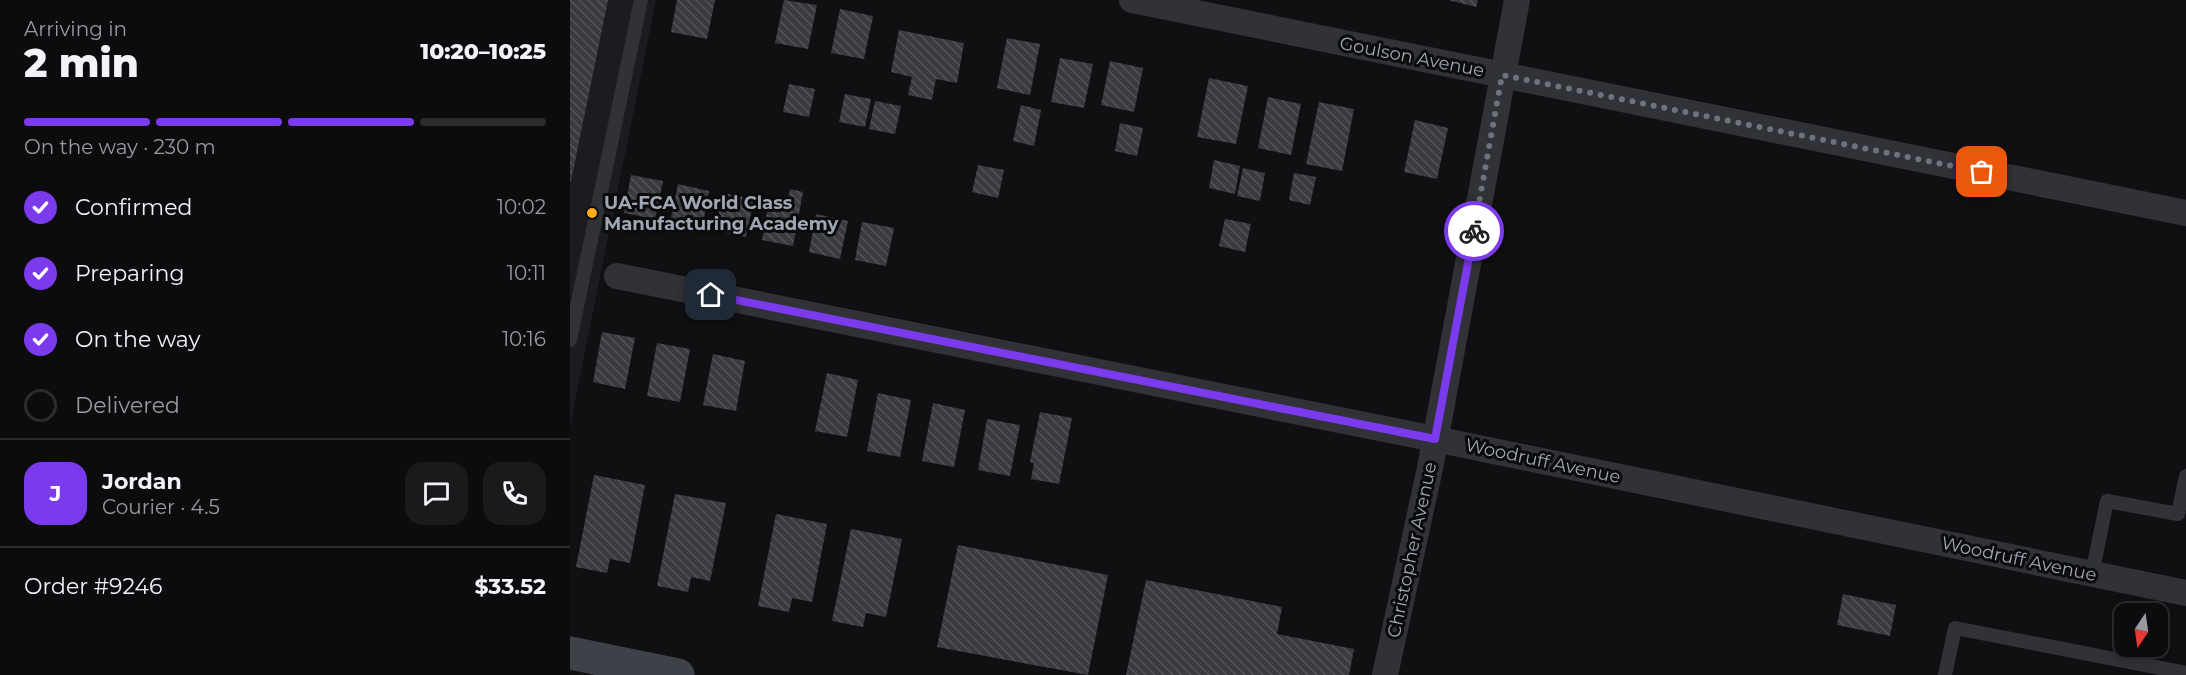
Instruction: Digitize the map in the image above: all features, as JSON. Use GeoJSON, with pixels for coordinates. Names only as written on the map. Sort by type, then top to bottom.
{"type":"FeatureCollection","features":[{"type":"Feature","properties":{"kind":"main road"},"geometry":{"type":"LineString","coordinates":[[570,653],[678,675]]}},
{"type":"Feature","properties":{"kind":"street","name":"Goulson Avenue"},"geometry":{"type":"LineString","coordinates":[[1132,0],[2186,213]]}},
{"type":"Feature","properties":{"kind":"street","name":"Christopher Avenue"},"geometry":{"type":"LineString","coordinates":[[1385,675],[1435,439],[1517,0]]}},
{"type":"Feature","properties":{"kind":"street","name":"Woodruff Avenue"},"geometry":{"type":"LineString","coordinates":[[617,276],[1435,439],[2186,593]]}},
{"type":"Feature","properties":{"kind":"lane"},"geometry":{"type":"LineString","coordinates":[[570,340],[641,0]]}},
{"type":"Feature","properties":{"kind":"lane"},"geometry":{"type":"LineString","coordinates":[[2092,574],[2107,501],[2182,515],[2186,476]]}},
{"type":"Feature","properties":{"kind":"lane"},"geometry":{"type":"LineString","coordinates":[[1945,675],[1955,628],[2186,673]]}},
{"type":"Feature","properties":{"kind":"shaded area","name":"UA-FCA World Class Manufacturing Academy"},"geometry":{"type":"Polygon","coordinates":[[[570,0],[656,0],[570,426],[570,0]]]}},
{"type":"Feature","properties":{"kind":"building"},"geometry":{"type":"Polygon","coordinates":[[[570,0],[608,0],[571,181],[570,181],[570,0]]]}},
{"type":"Feature","properties":{"kind":"building"},"geometry":{"type":"Polygon","coordinates":[[[677,0],[715,0],[707,39],[671,32],[677,0]]]}},
{"type":"Feature","properties":{"kind":"building"},"geometry":{"type":"Polygon","coordinates":[[[784,0],[817,5],[808,49],[775,43],[784,0]]]}},
{"type":"Feature","properties":{"kind":"building"},"geometry":{"type":"Polygon","coordinates":[[[1448,0],[1478,0],[1476,7],[1448,0]]]}},
{"type":"Feature","properties":{"kind":"building"},"geometry":{"type":"Polygon","coordinates":[[[840,9],[873,16],[864,59],[831,53],[840,9]]]}},
{"type":"Feature","properties":{"kind":"building"},"geometry":{"type":"Polygon","coordinates":[[[899,30],[964,43],[957,83],[936,79],[932,100],[908,95],[912,77],[891,72],[899,30]]]}},
{"type":"Feature","properties":{"kind":"building"},"geometry":{"type":"Polygon","coordinates":[[[1007,38],[1040,44],[1030,95],[997,88],[1007,38]]]}},
{"type":"Feature","properties":{"kind":"building"},"geometry":{"type":"Polygon","coordinates":[[[1060,58],[1093,64],[1084,108],[1051,102],[1060,58]]]}},
{"type":"Feature","properties":{"kind":"building"},"geometry":{"type":"Polygon","coordinates":[[[1110,61],[1143,68],[1134,112],[1101,105],[1110,61]]]}},
{"type":"Feature","properties":{"kind":"building"},"geometry":{"type":"Polygon","coordinates":[[[1209,78],[1248,86],[1236,144],[1197,137],[1209,78]]]}},
{"type":"Feature","properties":{"kind":"building"},"geometry":{"type":"Polygon","coordinates":[[[789,84],[815,89],[809,117],[783,112],[789,84]]]}},
{"type":"Feature","properties":{"kind":"building"},"geometry":{"type":"Polygon","coordinates":[[[845,94],[871,99],[865,127],[839,122],[845,94]]]}},
{"type":"Feature","properties":{"kind":"building"},"geometry":{"type":"Polygon","coordinates":[[[1268,97],[1301,104],[1291,155],[1258,148],[1268,97]]]}},
{"type":"Feature","properties":{"kind":"building"},"geometry":{"type":"Polygon","coordinates":[[[875,101],[901,106],[895,134],[869,129],[875,101]]]}},
{"type":"Feature","properties":{"kind":"building"},"geometry":{"type":"Polygon","coordinates":[[[1319,102],[1354,109],[1342,171],[1306,164],[1319,102]]]}},
{"type":"Feature","properties":{"kind":"building"},"geometry":{"type":"Polygon","coordinates":[[[1021,105],[1041,110],[1034,146],[1013,141],[1021,105]]]}},
{"type":"Feature","properties":{"kind":"building"},"geometry":{"type":"Polygon","coordinates":[[[1415,120],[1448,128],[1437,179],[1404,172],[1415,120]]]}},
{"type":"Feature","properties":{"kind":"building"},"geometry":{"type":"Polygon","coordinates":[[[1120,123],[1143,128],[1137,156],[1115,151],[1120,123]]]}},
{"type":"Feature","properties":{"kind":"building"},"geometry":{"type":"Polygon","coordinates":[[[1214,160],[1240,166],[1235,194],[1209,188],[1214,160]]]}},
{"type":"Feature","properties":{"kind":"building"},"geometry":{"type":"Polygon","coordinates":[[[978,165],[1004,170],[998,198],[972,192],[978,165]]]}},
{"type":"Feature","properties":{"kind":"building"},"geometry":{"type":"Polygon","coordinates":[[[1243,168],[1265,173],[1260,201],[1237,196],[1243,168]]]}},
{"type":"Feature","properties":{"kind":"building"},"geometry":{"type":"Polygon","coordinates":[[[1294,173],[1316,177],[1310,205],[1289,200],[1294,173]]]}},
{"type":"Feature","properties":{"kind":"building"},"geometry":{"type":"Polygon","coordinates":[[[631,175],[663,181],[655,219],[624,213],[631,175]]]}},
{"type":"Feature","properties":{"kind":"building"},"geometry":{"type":"Polygon","coordinates":[[[678,184],[709,191],[702,229],[670,222],[678,184]]]}},
{"type":"Feature","properties":{"kind":"building"},"geometry":{"type":"Polygon","coordinates":[[[790,189],[803,192],[793,246],[762,240],[769,202],[787,206],[790,189]]]}},
{"type":"Feature","properties":{"kind":"building"},"geometry":{"type":"Polygon","coordinates":[[[723,193],[754,199],[746,237],[715,231],[723,193]]]}},
{"type":"Feature","properties":{"kind":"building"},"geometry":{"type":"Polygon","coordinates":[[[816,214],[848,221],[840,259],[809,252],[816,214]]]}},
{"type":"Feature","properties":{"kind":"building"},"geometry":{"type":"Polygon","coordinates":[[[1225,219],[1251,224],[1245,252],[1219,246],[1225,219]]]}},
{"type":"Feature","properties":{"kind":"building"},"geometry":{"type":"Polygon","coordinates":[[[862,222],[894,228],[886,266],[855,260],[862,222]]]}},
{"type":"Feature","properties":{"kind":"building"},"geometry":{"type":"Polygon","coordinates":[[[602,332],[635,338],[625,389],[593,382],[602,332]]]}},
{"type":"Feature","properties":{"kind":"building"},"geometry":{"type":"Polygon","coordinates":[[[657,343],[690,349],[680,402],[647,396],[657,343]]]}},
{"type":"Feature","properties":{"kind":"building"},"geometry":{"type":"Polygon","coordinates":[[[713,354],[745,361],[736,411],[703,405],[713,354]]]}},
{"type":"Feature","properties":{"kind":"building"},"geometry":{"type":"Polygon","coordinates":[[[827,373],[858,380],[847,437],[815,431],[827,373]]]}},
{"type":"Feature","properties":{"kind":"building"},"geometry":{"type":"Polygon","coordinates":[[[878,393],[911,400],[900,457],[867,451],[878,393]]]}},
{"type":"Feature","properties":{"kind":"building"},"geometry":{"type":"Polygon","coordinates":[[[933,403],[965,410],[954,467],[922,461],[933,403]]]}},
{"type":"Feature","properties":{"kind":"building"},"geometry":{"type":"Polygon","coordinates":[[[1040,412],[1072,418],[1059,484],[1031,479],[1034,463],[1030,462],[1040,412]]]}},
{"type":"Feature","properties":{"kind":"building"},"geometry":{"type":"Polygon","coordinates":[[[987,419],[1020,425],[1010,476],[978,470],[987,419]]]}},
{"type":"Feature","properties":{"kind":"building"},"geometry":{"type":"Polygon","coordinates":[[[594,475],[645,485],[630,563],[610,559],[607,573],[576,567],[594,475]]]}},
{"type":"Feature","properties":{"kind":"building"},"geometry":{"type":"Polygon","coordinates":[[[675,494],[726,503],[710,581],[691,577],[688,592],[657,586],[675,494]]]}},
{"type":"Feature","properties":{"kind":"building"},"geometry":{"type":"Polygon","coordinates":[[[776,514],[827,524],[812,602],[792,598],[789,612],[758,606],[776,514]]]}},
{"type":"Feature","properties":{"kind":"building"},"geometry":{"type":"Polygon","coordinates":[[[851,529],[902,539],[886,617],[866,613],[863,627],[832,621],[851,529]]]}},
{"type":"Feature","properties":{"kind":"building"},"geometry":{"type":"Polygon","coordinates":[[[958,545],[1108,575],[1088,675],[937,647],[958,545]]]}},
{"type":"Feature","properties":{"kind":"building"},"geometry":{"type":"Polygon","coordinates":[[[1146,580],[1282,607],[1277,634],[1354,649],[1349,675],[1126,675],[1146,580]]]}},
{"type":"Feature","properties":{"kind":"building"},"geometry":{"type":"Polygon","coordinates":[[[1843,594],[1896,605],[1890,636],[1837,625],[1843,594]]]}},
{"type":"Feature","properties":{"kind":"way so far"},"geometry":{"type":"LineString","coordinates":[[1474,231],[1502,75],[1982,172]]}},
{"type":"Feature","properties":{"kind":"place","name":"UA-FCA World Class Manufacturing Academy"},"geometry":{"type":"Point","coordinates":[592,213]}},
{"type":"Feature","properties":{"kind":"route"},"geometry":{"type":"LineString","coordinates":[[711,295],[1435,439],[1474,231]]}}]}
